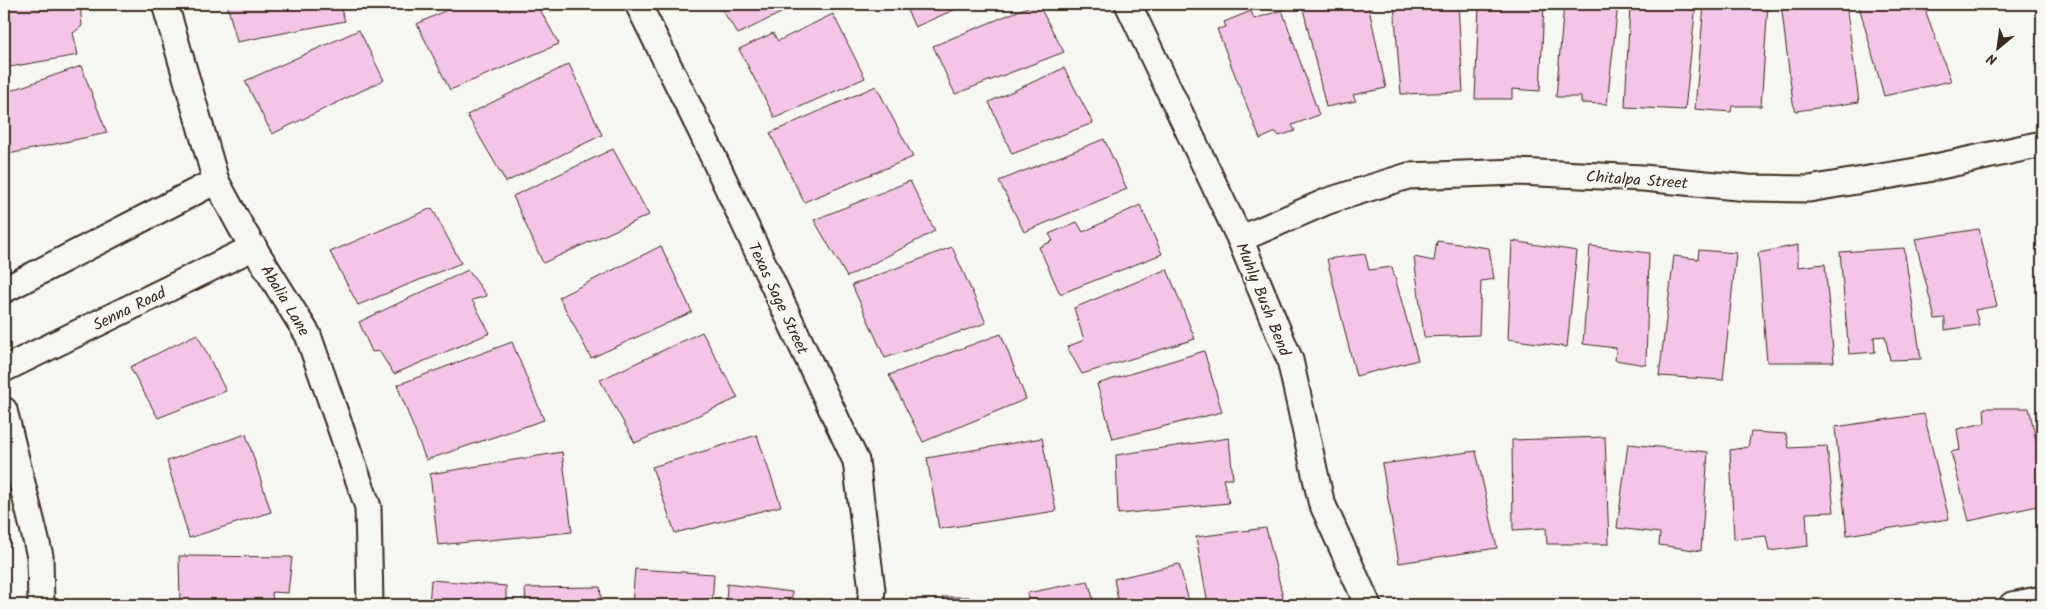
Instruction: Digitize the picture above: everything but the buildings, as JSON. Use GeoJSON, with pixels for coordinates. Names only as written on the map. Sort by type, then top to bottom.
{"type":"FeatureCollection","features":[{"type":"Feature","properties":{"kind":"street","name":"Abalia Lane"},"geometry":{"type":"LineString","coordinates":[[165,4],[216,181],[308,335],[368,507],[370,605]]}},
{"type":"Feature","properties":{"kind":"street","name":"Texas Sage Street"},"geometry":{"type":"LineString","coordinates":[[638,4],[701,131],[856,461],[872,590],[870,605]]}},
{"type":"Feature","properties":{"kind":"street","name":"Muhly Bush Bend"},"geometry":{"type":"LineString","coordinates":[[1128,4],[1240,239],[1290,360],[1322,501],[1368,605]]}},
{"type":"Feature","properties":{"kind":"street","name":"Chitalpa Street"},"geometry":{"type":"LineString","coordinates":[[1240,239],[1328,200],[1408,176],[1517,172],[1643,178],[1748,188],[1809,189],[1922,170],[2042,144]]}},
{"type":"Feature","properties":{"kind":"street"},"geometry":{"type":"LineString","coordinates":[[4,290],[216,181]]}},
{"type":"Feature","properties":{"kind":"street","name":"Senna Road"},"geometry":{"type":"LineString","coordinates":[[4,369],[254,247]]}},
{"type":"Feature","properties":{"kind":"street"},"geometry":{"type":"LineString","coordinates":[[4,410],[40,556],[41,605]]}},
{"type":"Feature","properties":{"kind":"street"},"geometry":{"type":"LineString","coordinates":[[2012,605],[2042,599]]}}]}
